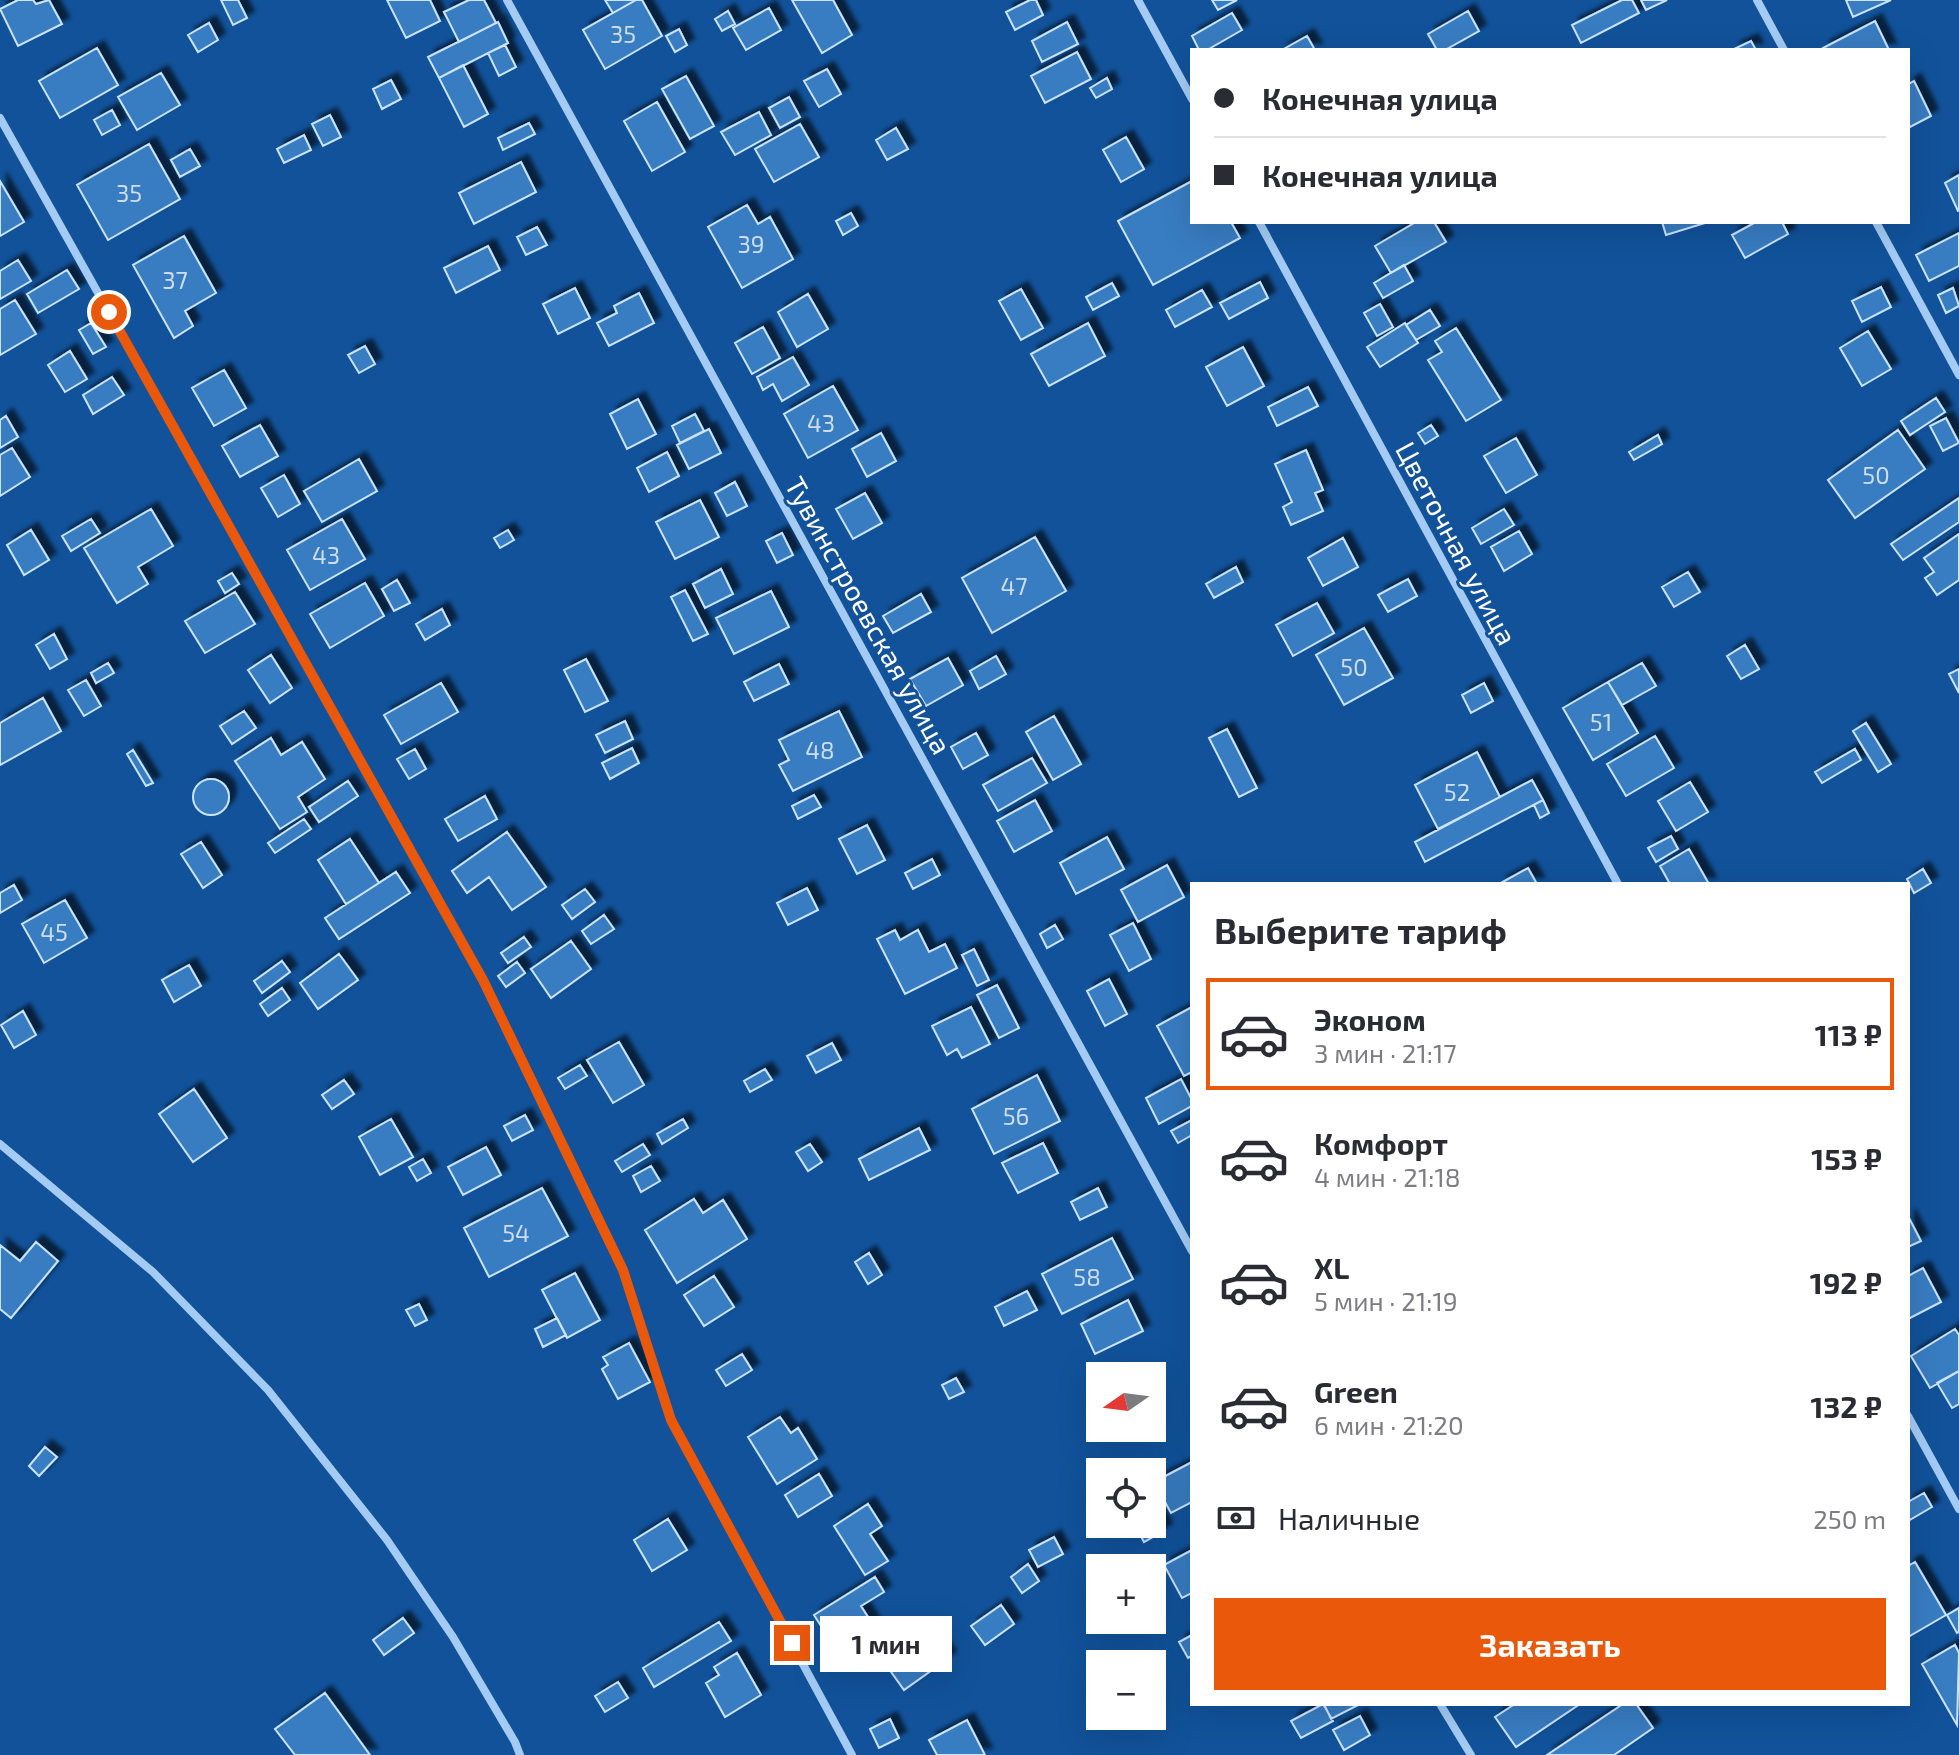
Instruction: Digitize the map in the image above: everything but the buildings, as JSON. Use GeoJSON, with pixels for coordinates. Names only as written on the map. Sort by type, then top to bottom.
{"type":"FeatureCollection","features":[{"type":"Feature","properties":{"kind":"street","name":"Тувинстроевская улица"},"geometry":{"type":"LineString","coordinates":[[507,0],[1190,1247]]}},
{"type":"Feature","properties":{"kind":"street"},"geometry":{"type":"LineString","coordinates":[[1138,0],[1190,95]]}},
{"type":"Feature","properties":{"kind":"street"},"geometry":{"type":"LineString","coordinates":[[1757,0],[1783,48]]}},
{"type":"Feature","properties":{"kind":"street"},"geometry":{"type":"LineString","coordinates":[[0,118],[483,980],[623,1270],[671,1420],[852,1755]]}},
{"type":"Feature","properties":{"kind":"street","name":"Цветочная улица"},"geometry":{"type":"LineString","coordinates":[[1260,224],[1617,882]]}},
{"type":"Feature","properties":{"kind":"street"},"geometry":{"type":"LineString","coordinates":[[1877,224],[1959,375]]}},
{"type":"Feature","properties":{"kind":"street"},"geometry":{"type":"LineString","coordinates":[[0,1144],[153,1272],[268,1390],[387,1540],[453,1637],[520,1755]]}},
{"type":"Feature","properties":{"kind":"street"},"geometry":{"type":"LineString","coordinates":[[1910,1420],[1959,1509]]}},
{"type":"Feature","properties":{"kind":"street"},"geometry":{"type":"LineString","coordinates":[[1441,1706],[1471,1755]]}},
{"type":"Feature","properties":{"kind":"route"},"geometry":{"type":"LineString","coordinates":[[109,312],[483,980],[623,1270],[671,1420],[792,1643]]}}]}
